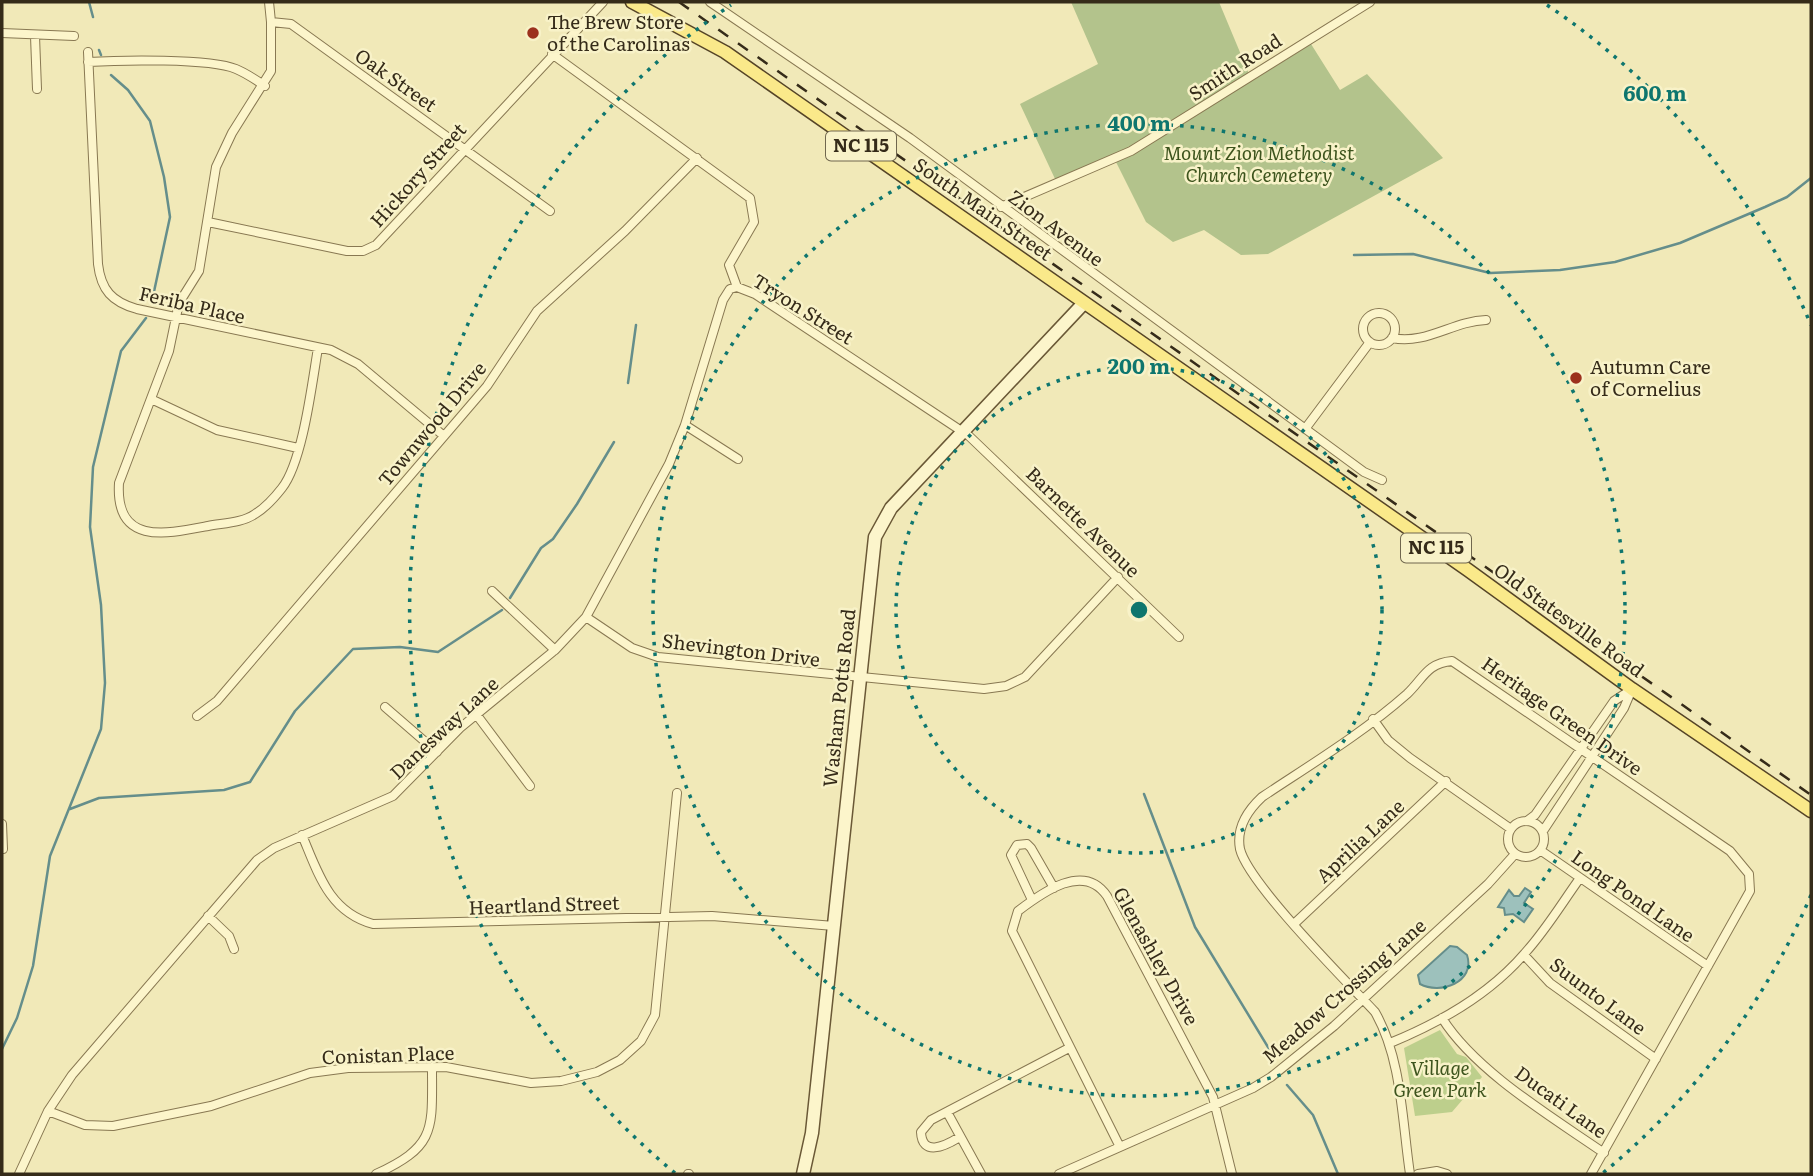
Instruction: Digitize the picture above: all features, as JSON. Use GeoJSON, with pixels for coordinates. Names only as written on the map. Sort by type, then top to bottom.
{"type":"FeatureCollection","features":[{"type":"Feature","properties":{"kind":"main road","name":"South Main Street"},"geometry":{"type":"LineString","coordinates":[[632,2],[725,52],[1083,304],[1238,409]]}},
{"type":"Feature","properties":{"kind":"main road","name":"Old Statesville Road"},"geometry":{"type":"LineString","coordinates":[[1238,409],[1632,689],[1811,811]]}},
{"type":"Feature","properties":{"kind":"street"},"geometry":{"type":"LineString","coordinates":[[269,2],[273,62],[265,86],[233,133],[216,167],[199,271],[179,303],[169,351],[123,470],[118,492],[127,519],[144,532],[165,534],[255,515],[282,488],[293,469],[318,348]]}},
{"type":"Feature","properties":{"kind":"street","name":"Hickory Street"},"geometry":{"type":"LineString","coordinates":[[208,222],[347,250],[369,249],[603,2]]}},
{"type":"Feature","properties":{"kind":"street","name":"Zion Avenue"},"geometry":{"type":"LineString","coordinates":[[710,2],[871,111],[1364,472],[1382,480]]}},
{"type":"Feature","properties":{"kind":"street","name":"Smith Road"},"geometry":{"type":"LineString","coordinates":[[1002,207],[1131,151],[1370,2]]}},
{"type":"Feature","properties":{"kind":"street","name":"Oak Street"},"geometry":{"type":"LineString","coordinates":[[271,22],[291,24],[550,211]]}},
{"type":"Feature","properties":{"kind":"street"},"geometry":{"type":"LineString","coordinates":[[2,33],[74,36]]}},
{"type":"Feature","properties":{"kind":"street"},"geometry":{"type":"LineString","coordinates":[[36,36],[37,89]]}},
{"type":"Feature","properties":{"kind":"street","name":"Feriba Place"},"geometry":{"type":"LineString","coordinates":[[88,52],[100,279],[110,296],[125,306],[331,350],[358,365],[444,436]]}},
{"type":"Feature","properties":{"kind":"street","name":"Tryon Street"},"geometry":{"type":"LineString","coordinates":[[552,54],[746,194],[753,205],[752,228],[729,265],[737,287],[755,294],[963,432]]}},
{"type":"Feature","properties":{"kind":"street"},"geometry":{"type":"LineString","coordinates":[[88,62],[126,60],[229,67],[265,86]]}},
{"type":"Feature","properties":{"kind":"street","name":"Townwood Drive"},"geometry":{"type":"LineString","coordinates":[[197,716],[217,701],[487,386],[537,311],[625,231],[696,158]]}},
{"type":"Feature","properties":{"kind":"street","name":"Danesway Lane"},"geometry":{"type":"LineString","coordinates":[[19,1174],[48,1111],[79,1066],[257,860],[274,848],[393,796],[476,714],[555,650],[586,617],[652,498],[685,425],[723,300],[730,289],[737,287]]}},
{"type":"Feature","properties":{"kind":"street","name":"Washam Potts Road"},"geometry":{"type":"LineString","coordinates":[[803,1174],[812,1133],[861,680],[869,576],[879,527],[891,508],[1083,304]]}},
{"type":"Feature","properties":{"kind":"street"},"geometry":{"type":"LineString","coordinates":[[1392,338],[1393,321],[1386,315],[1376,314],[1364,324],[1365,335],[1370,342],[1382,344],[1392,338],[1417,340],[1471,320],[1486,320]]}},
{"type":"Feature","properties":{"kind":"street"},"geometry":{"type":"LineString","coordinates":[[1305,429],[1370,342]]}},
{"type":"Feature","properties":{"kind":"street"},"geometry":{"type":"LineString","coordinates":[[151,398],[217,430],[298,448]]}},
{"type":"Feature","properties":{"kind":"street"},"geometry":{"type":"LineString","coordinates":[[685,425],[738,459]]}},
{"type":"Feature","properties":{"kind":"street","name":"Barnette Avenue"},"geometry":{"type":"LineString","coordinates":[[963,432],[1179,637]]}},
{"type":"Feature","properties":{"kind":"street","name":"Shevington Drive"},"geometry":{"type":"LineString","coordinates":[[586,617],[632,648],[658,657],[861,680],[984,689],[1015,683],[1030,671],[1118,577]]}},
{"type":"Feature","properties":{"kind":"street"},"geometry":{"type":"LineString","coordinates":[[492,591],[555,650]]}},
{"type":"Feature","properties":{"kind":"street","name":"Heritage Green Drive"},"geometry":{"type":"LineString","coordinates":[[1409,1174],[1390,1043],[1375,1012],[1245,863],[1239,839],[1245,817],[1262,797],[1405,696],[1433,664],[1452,661],[1730,851],[1749,874],[1751,891],[1591,1174]]}},
{"type":"Feature","properties":{"kind":"street"},"geometry":{"type":"LineString","coordinates":[[1632,689],[1624,708],[1542,831],[1541,850],[1528,857],[1515,853],[1508,841],[1511,829],[1535,815],[1614,701],[1632,689]]}},
{"type":"Feature","properties":{"kind":"street"},"geometry":{"type":"LineString","coordinates":[[385,707],[437,752]]}},
{"type":"Feature","properties":{"kind":"street"},"geometry":{"type":"LineString","coordinates":[[476,714],[530,786]]}},
{"type":"Feature","properties":{"kind":"street"},"geometry":{"type":"LineString","coordinates":[[1373,719],[1388,740],[1511,829]]}},
{"type":"Feature","properties":{"kind":"street","name":"Aprilia Lane"},"geometry":{"type":"LineString","coordinates":[[1295,923],[1446,782]]}},
{"type":"Feature","properties":{"kind":"street","name":"Conistan Place"},"geometry":{"type":"LineString","coordinates":[[48,1111],[85,1125],[113,1126],[211,1106],[294,1078],[327,1070],[432,1067],[469,1069],[518,1082],[545,1083],[578,1078],[620,1060],[641,1041],[654,1016],[677,793]]}},
{"type":"Feature","properties":{"kind":"street"},"geometry":{"type":"LineString","coordinates":[[1527,821],[1533,822],[1542,831]]}},
{"type":"Feature","properties":{"kind":"street"},"geometry":{"type":"LineString","coordinates":[[2,824],[3,849]]}},
{"type":"Feature","properties":{"kind":"street","name":"Heartland Street"},"geometry":{"type":"LineString","coordinates":[[302,835],[334,902],[355,918],[373,924],[747,917],[834,926]]}},
{"type":"Feature","properties":{"kind":"street"},"geometry":{"type":"LineString","coordinates":[[1032,900],[1011,855],[1017,845],[1027,844],[1031,848],[1054,888]]}},
{"type":"Feature","properties":{"kind":"street","name":"Long Pond Lane"},"geometry":{"type":"LineString","coordinates":[[1541,850],[1708,966]]}},
{"type":"Feature","properties":{"kind":"street","name":"Meadow Crossing Lane"},"geometry":{"type":"LineString","coordinates":[[1059,1174],[1119,1145],[1253,1088],[1290,1063],[1488,884],[1515,853]]}},
{"type":"Feature","properties":{"kind":"street"},"geometry":{"type":"LineString","coordinates":[[1390,1043],[1441,1018],[1486,989],[1524,955],[1580,878]]}},
{"type":"Feature","properties":{"kind":"street","name":"Glenashley Drive"},"geometry":{"type":"LineString","coordinates":[[1119,1145],[1013,939],[1012,921],[1018,911],[1032,900],[1074,880],[1083,879],[1102,888],[1215,1104],[1232,1174]]}},
{"type":"Feature","properties":{"kind":"street"},"geometry":{"type":"LineString","coordinates":[[208,916],[229,936],[234,949]]}},
{"type":"Feature","properties":{"kind":"street","name":"Suunto Lane"},"geometry":{"type":"LineString","coordinates":[[1524,955],[1550,983],[1656,1059]]}},
{"type":"Feature","properties":{"kind":"street","name":"Ducati Lane"},"geometry":{"type":"LineString","coordinates":[[1441,1018],[1465,1049],[1486,1067],[1604,1153]]}},
{"type":"Feature","properties":{"kind":"street"},"geometry":{"type":"LineString","coordinates":[[958,1138],[939,1149],[927,1146],[921,1138],[922,1127],[1069,1048]]}},
{"type":"Feature","properties":{"kind":"street"},"geometry":{"type":"LineString","coordinates":[[376,1174],[408,1159],[426,1137],[432,1113],[432,1067]]}},
{"type":"Feature","properties":{"kind":"street"},"geometry":{"type":"LineString","coordinates":[[947,1112],[958,1138],[981,1174]]}},
{"type":"Feature","properties":{"kind":"street"},"geometry":{"type":"LineString","coordinates":[[1418,1174],[1437,1171],[1447,1174]]}},
{"type":"Feature","properties":{"kind":"green space","name":"Mount Zion Methodist Church Cemetery"},"geometry":{"type":"Polygon","coordinates":[[[1071,2],[1219,2],[1252,81],[1311,44],[1340,90],[1367,74],[1443,158],[1268,254],[1241,255],[1204,230],[1173,242],[1146,222],[1113,156],[1056,181],[1020,104],[1098,64],[1071,2]]]}},
{"type":"Feature","properties":{"kind":"green space","name":"Village Green Park"},"geometry":{"type":"Polygon","coordinates":[[[1440,1030],[1457,1054],[1466,1057],[1482,1077],[1452,1112],[1415,1116],[1404,1048],[1440,1030]]]}},
{"type":"Feature","properties":{"kind":"water"},"geometry":{"type":"Polygon","coordinates":[[[1525,888],[1531,892],[1524,903],[1533,909],[1524,922],[1513,914],[1505,915],[1504,908],[1498,907],[1509,890],[1514,896],[1519,896],[1525,888]]]}},
{"type":"Feature","properties":{"kind":"water"},"geometry":{"type":"Polygon","coordinates":[[[1450,946],[1457,947],[1467,955],[1466,972],[1461,979],[1446,987],[1420,984],[1418,975],[1450,946]]]}},
{"type":"Feature","properties":{"kind":"waterway"},"geometry":{"type":"LineString","coordinates":[[89,2],[93,17]]}},
{"type":"Feature","properties":{"kind":"waterway"},"geometry":{"type":"LineString","coordinates":[[99,50],[101,55]]}},
{"type":"Feature","properties":{"kind":"waterway"},"geometry":{"type":"LineString","coordinates":[[111,75],[128,90],[150,121],[164,177],[170,217],[152,301]]}},
{"type":"Feature","properties":{"kind":"waterway"},"geometry":{"type":"LineString","coordinates":[[1354,255],[1413,254],[1490,273],[1560,270],[1615,262],[1680,243],[1765,207],[1787,197],[1811,178]]}},
{"type":"Feature","properties":{"kind":"waterway"},"geometry":{"type":"LineString","coordinates":[[2,1049],[17,1018],[33,966],[50,856],[101,729],[105,683],[101,605],[90,527],[93,467],[121,351],[146,318]]}},
{"type":"Feature","properties":{"kind":"waterway"},"geometry":{"type":"LineString","coordinates":[[628,383],[636,325]]}},
{"type":"Feature","properties":{"kind":"waterway"},"geometry":{"type":"LineString","coordinates":[[510,598],[541,548],[553,539],[577,504],[614,442]]}},
{"type":"Feature","properties":{"kind":"waterway"},"geometry":{"type":"LineString","coordinates":[[70,809],[99,798],[224,790],[250,782],[295,711],[353,649],[400,647],[438,652],[502,610]]}},
{"type":"Feature","properties":{"kind":"waterway"},"geometry":{"type":"LineString","coordinates":[[1144,794],[1195,927],[1271,1052]]}},
{"type":"Feature","properties":{"kind":"waterway"},"geometry":{"type":"LineString","coordinates":[[1287,1085],[1313,1115],[1338,1174]]}},
{"type":"Feature","properties":{"kind":"railway"},"geometry":{"type":"LineString","coordinates":[[679,2],[1811,795]]}},
{"type":"Feature","properties":{"kind":"place","name":"The Brew Store of the Carolinas"},"geometry":{"type":"Point","coordinates":[533,33]}},
{"type":"Feature","properties":{"kind":"place","name":"Autumn Care of Cornelius"},"geometry":{"type":"Point","coordinates":[1576,378]}}]}
